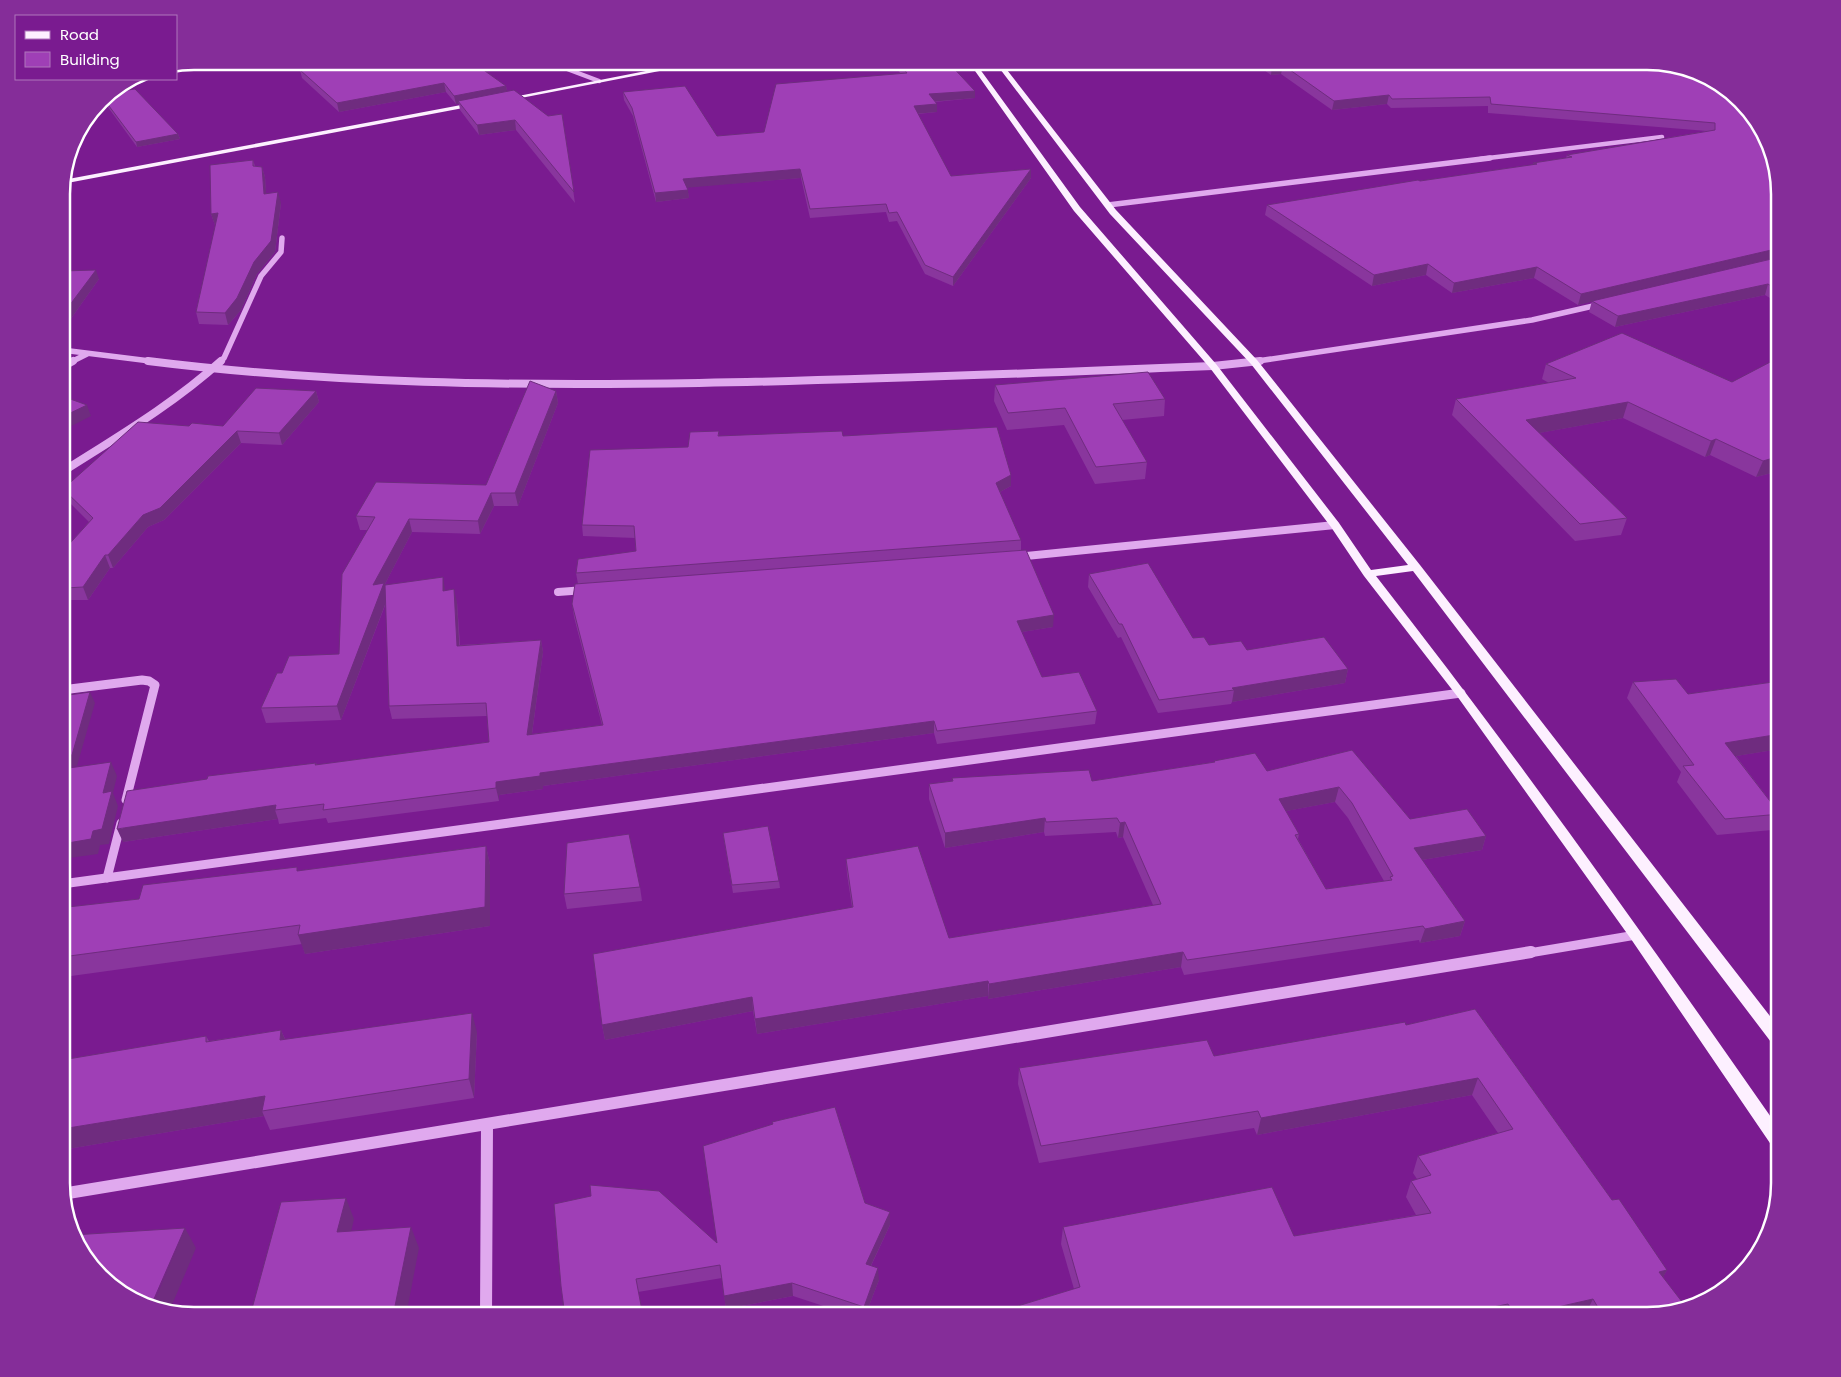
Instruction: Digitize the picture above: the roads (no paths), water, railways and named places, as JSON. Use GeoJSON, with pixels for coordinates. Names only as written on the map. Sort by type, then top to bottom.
{"type":"FeatureCollection","features":[{"type":"Feature","properties":{"kind":"main road"},"geometry":{"type":"LineString","coordinates":[[502,100],[659,70]]}},
{"type":"Feature","properties":{"kind":"main road"},"geometry":{"type":"LineString","coordinates":[[977,70],[1077,209],[1213,366],[1334,525],[1368,574],[1461,694],[1636,935],[1771,1131]]}},
{"type":"Feature","properties":{"kind":"main road"},"geometry":{"type":"LineString","coordinates":[[1004,70],[1108,205],[1254,362],[1416,567],[1771,1029]]}},
{"type":"Feature","properties":{"kind":"main road"},"geometry":{"type":"LineString","coordinates":[[71,180],[483,103]]}},
{"type":"Feature","properties":{"kind":"main road"},"geometry":{"type":"LineString","coordinates":[[1368,574],[1416,567]]}},
{"type":"Feature","properties":{"kind":"street"},"geometry":{"type":"LineString","coordinates":[[570,70],[599,81]]}},
{"type":"Feature","properties":{"kind":"street"},"geometry":{"type":"LineString","coordinates":[[1108,205],[1662,137]]}},
{"type":"Feature","properties":{"kind":"street"},"geometry":{"type":"LineString","coordinates":[[70,467],[191,388],[227,354],[261,276],[280,252],[282,238]]}},
{"type":"Feature","properties":{"kind":"street"},"geometry":{"type":"LineString","coordinates":[[70,351],[211,369],[467,384],[583,385],[876,380],[1213,366],[1254,362],[1532,320],[1608,302]]}},
{"type":"Feature","properties":{"kind":"street"},"geometry":{"type":"LineString","coordinates":[[70,363],[87,354]]}},
{"type":"Feature","properties":{"kind":"street"},"geometry":{"type":"LineString","coordinates":[[1008,558],[1334,525]]}},
{"type":"Feature","properties":{"kind":"street"},"geometry":{"type":"LineString","coordinates":[[558,592],[597,589]]}},
{"type":"Feature","properties":{"kind":"street"},"geometry":{"type":"LineString","coordinates":[[70,689],[142,680],[153,683],[155,687],[107,878]]}},
{"type":"Feature","properties":{"kind":"street"},"geometry":{"type":"LineString","coordinates":[[70,883],[1461,694]]}},
{"type":"Feature","properties":{"kind":"street"},"geometry":{"type":"LineString","coordinates":[[70,1193],[1636,935]]}},
{"type":"Feature","properties":{"kind":"street"},"geometry":{"type":"LineString","coordinates":[[486,1307],[487,1125]]}}]}
